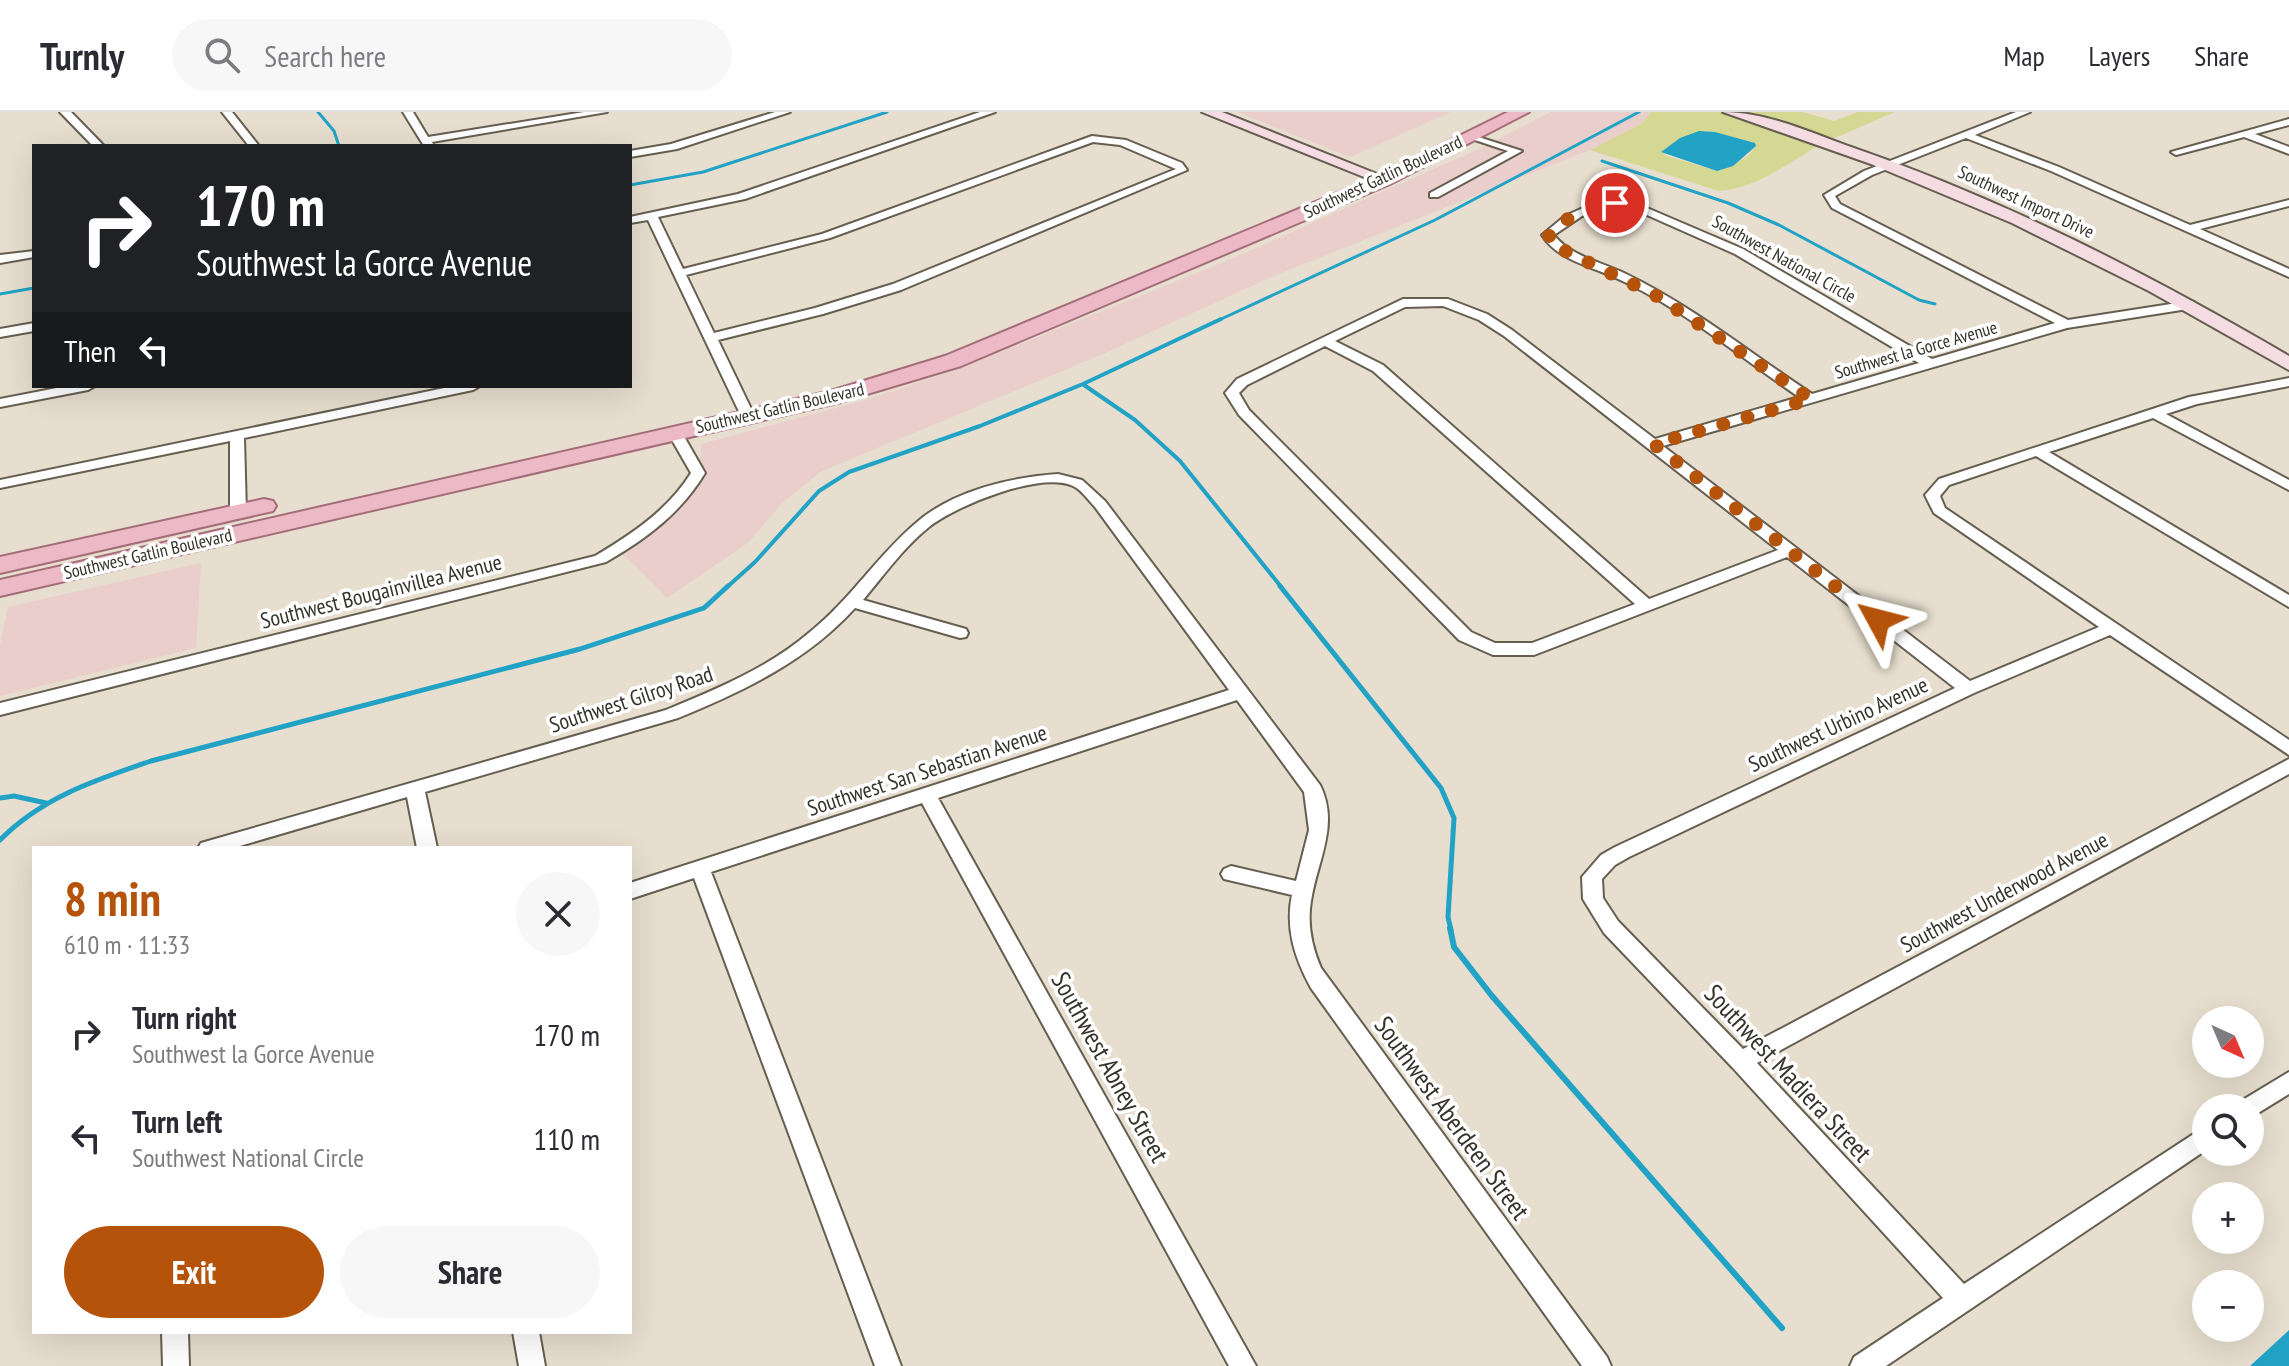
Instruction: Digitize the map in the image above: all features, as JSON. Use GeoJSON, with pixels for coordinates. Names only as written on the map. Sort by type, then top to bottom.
{"type":"FeatureCollection","features":[{"type":"Feature","properties":{"kind":"main road","name":"Southwest Gatlin Boulevard"},"geometry":{"type":"LineString","coordinates":[[1377,174],[1484,112]]}},
{"type":"Feature","properties":{"kind":"main road","name":"Southwest Gatlin Boulevard"},"geometry":{"type":"LineString","coordinates":[[0,588],[675,433],[826,380],[927,350],[1473,136],[1521,112]]}},
{"type":"Feature","properties":{"kind":"main road","name":"Southwest Gatlin Boulevard"},"geometry":{"type":"LineString","coordinates":[[0,565],[238,512],[744,409]]}},
{"type":"Feature","properties":{"kind":"street"},"geometry":{"type":"LineString","coordinates":[[65,112],[97,144]]}},
{"type":"Feature","properties":{"kind":"street"},"geometry":{"type":"LineString","coordinates":[[227,112],[252,144]]}},
{"type":"Feature","properties":{"kind":"street"},"geometry":{"type":"LineString","coordinates":[[408,112],[428,143],[602,112]]}},
{"type":"Feature","properties":{"kind":"street"},"geometry":{"type":"LineString","coordinates":[[632,154],[673,147],[785,112]]}},
{"type":"Feature","properties":{"kind":"street"},"geometry":{"type":"LineString","coordinates":[[632,220],[741,197],[990,112]]}},
{"type":"Feature","properties":{"kind":"street"},"geometry":{"type":"LineString","coordinates":[[1209,112],[1377,174]]}},
{"type":"Feature","properties":{"kind":"street"},"geometry":{"type":"LineString","coordinates":[[1231,112],[1377,174]]}},
{"type":"Feature","properties":{"kind":"street","name":"Southwest Import Drive"},"geometry":{"type":"LineString","coordinates":[[1730,112],[1890,164],[1978,201],[2190,305],[2289,364]]}},
{"type":"Feature","properties":{"kind":"street"},"geometry":{"type":"LineString","coordinates":[[2025,112],[1890,164],[1829,195],[1831,201],[2066,324]]}},
{"type":"Feature","properties":{"kind":"street"},"geometry":{"type":"LineString","coordinates":[[2176,152],[2289,122]]}},
{"type":"Feature","properties":{"kind":"street"},"geometry":{"type":"LineString","coordinates":[[1967,135],[2055,169],[2289,273]]}},
{"type":"Feature","properties":{"kind":"street"},"geometry":{"type":"LineString","coordinates":[[2248,135],[2289,151]]}},
{"type":"Feature","properties":{"kind":"street"},"geometry":{"type":"LineString","coordinates":[[1434,195],[1517,151],[1473,136]]}},
{"type":"Feature","properties":{"kind":"street"},"geometry":{"type":"LineString","coordinates":[[680,273],[826,236],[1092,139],[1122,142],[1182,170],[897,287],[819,311],[710,338]]}},
{"type":"Feature","properties":{"kind":"street","name":"Southwest National Circle"},"geometry":{"type":"LineString","coordinates":[[1811,399],[1655,295],[1557,247],[1548,235],[1601,204],[1615,203],[1637,208],[1695,230],[1742,253],[1931,364]]}},
{"type":"Feature","properties":{"kind":"street"},"geometry":{"type":"LineString","coordinates":[[2191,228],[2287,205]]}},
{"type":"Feature","properties":{"kind":"street"},"geometry":{"type":"LineString","coordinates":[[652,216],[744,409]]}},
{"type":"Feature","properties":{"kind":"street"},"geometry":{"type":"LineString","coordinates":[[0,259],[32,254]]}},
{"type":"Feature","properties":{"kind":"street"},"geometry":{"type":"LineString","coordinates":[[1788,551],[1534,649],[1493,649],[1465,636],[1244,412],[1232,393],[1242,382],[1403,303],[1444,302],[1465,308],[1508,333],[1968,689]]}},
{"type":"Feature","properties":{"kind":"street","name":"Southwest la Gorce Avenue"},"geometry":{"type":"LineString","coordinates":[[1654,444],[2066,324],[2190,305]]}},
{"type":"Feature","properties":{"kind":"street"},"geometry":{"type":"LineString","coordinates":[[0,333],[32,327]]}},
{"type":"Feature","properties":{"kind":"street"},"geometry":{"type":"LineString","coordinates":[[1326,342],[1378,368],[1646,605]]}},
{"type":"Feature","properties":{"kind":"street"},"geometry":{"type":"LineString","coordinates":[[2289,382],[2194,400],[1944,482],[1932,495],[1939,510],[2289,749]]}},
{"type":"Feature","properties":{"kind":"street"},"geometry":{"type":"LineString","coordinates":[[0,403],[78,388]]}},
{"type":"Feature","properties":{"kind":"street"},"geometry":{"type":"LineString","coordinates":[[0,484],[463,388]]}},
{"type":"Feature","properties":{"kind":"street"},"geometry":{"type":"LineString","coordinates":[[2156,414],[2289,486]]}},
{"type":"Feature","properties":{"kind":"street","name":"Southwest Bougainvillea Avenue"},"geometry":{"type":"LineString","coordinates":[[0,709],[600,559],[625,545],[688,493],[698,473],[675,433]]}},
{"type":"Feature","properties":{"kind":"street"},"geometry":{"type":"LineString","coordinates":[[237,435],[238,512]]}},
{"type":"Feature","properties":{"kind":"street"},"geometry":{"type":"LineString","coordinates":[[2039,452],[2289,602]]}},
{"type":"Feature","properties":{"kind":"street","name":"Southwest Gilroy Road"},"geometry":{"type":"LineString","coordinates":[[215,846],[672,714],[733,689],[814,639],[937,514],[1031,481],[1056,478]]}},
{"type":"Feature","properties":{"kind":"street","name":"Southwest Aberdeen Street"},"geometry":{"type":"LineString","coordinates":[[1056,478],[1086,488],[1100,504],[1313,790],[1320,819],[1317,850],[1303,890],[1300,925],[1305,960],[1598,1366]]}},
{"type":"Feature","properties":{"kind":"street"},"geometry":{"type":"LineString","coordinates":[[853,602],[960,633]]}},
{"type":"Feature","properties":{"kind":"street","name":"Southwest Urbino Avenue"},"geometry":{"type":"LineString","coordinates":[[1592,877],[1622,852],[1968,689],[2112,628]]}},
{"type":"Feature","properties":{"kind":"street","name":"Southwest San Sebastian Avenue"},"geometry":{"type":"LineString","coordinates":[[632,890],[1239,693]]}},
{"type":"Feature","properties":{"kind":"street","name":"Southwest Underwood Avenue"},"geometry":{"type":"LineString","coordinates":[[1741,1061],[2289,766]]}},
{"type":"Feature","properties":{"kind":"street"},"geometry":{"type":"LineString","coordinates":[[415,788],[427,846]]}},
{"type":"Feature","properties":{"kind":"street","name":"Southwest Abney Street"},"geometry":{"type":"LineString","coordinates":[[927,795],[1243,1366]]}},
{"type":"Feature","properties":{"kind":"street"},"geometry":{"type":"LineString","coordinates":[[700,869],[888,1366]]}},
{"type":"Feature","properties":{"kind":"street"},"geometry":{"type":"LineString","coordinates":[[1231,874],[1303,890]]}},
{"type":"Feature","properties":{"kind":"street","name":"Southwest Madiera Street"},"geometry":{"type":"LineString","coordinates":[[1592,877],[1593,899],[1611,927],[1741,1061],[1961,1299]]}},
{"type":"Feature","properties":{"kind":"street"},"geometry":{"type":"LineString","coordinates":[[2264,1098],[2289,1082]]}},
{"type":"Feature","properties":{"kind":"street"},"geometry":{"type":"LineString","coordinates":[[1863,1366],[2192,1146]]}},
{"type":"Feature","properties":{"kind":"street"},"geometry":{"type":"LineString","coordinates":[[175,1334],[176,1366]]}},
{"type":"Feature","properties":{"kind":"street"},"geometry":{"type":"LineString","coordinates":[[526,1334],[532,1366]]}},
{"type":"Feature","properties":{"kind":"shaded area"},"geometry":{"type":"Polygon","coordinates":[[[1237,112],[1451,112],[1350,157],[1237,112]]]}},
{"type":"Feature","properties":{"kind":"shaded area"},"geometry":{"type":"Polygon","coordinates":[[[1551,112],[1652,112],[1641,124],[1590,150],[1276,275],[1101,355],[822,471],[783,502],[749,542],[667,598],[621,552],[694,494],[704,474],[700,464],[701,444],[862,401],[954,371],[1236,257],[1490,144],[1510,151],[1427,194],[1435,197],[1521,152],[1495,141],[1551,112]]]}},
{"type":"Feature","properties":{"kind":"shaded area"},"geometry":{"type":"Polygon","coordinates":[[[201,563],[196,648],[0,696],[0,645],[8,607],[201,563]]]}},
{"type":"Feature","properties":{"kind":"green space"},"geometry":{"type":"Polygon","coordinates":[[[1652,112],[1724,112],[1825,142],[1761,179],[1719,191],[1590,150],[1641,124],[1652,112]],[[1699,131],[1664,155],[1717,171],[1747,157],[1756,146],[1715,132],[1699,131]]]}},
{"type":"Feature","properties":{"kind":"green space"},"geometry":{"type":"Polygon","coordinates":[[[1737,112],[1803,112],[1834,121],[1858,112],[1895,112],[1830,140],[1737,112]]]}},
{"type":"Feature","properties":{"kind":"water"},"geometry":{"type":"Polygon","coordinates":[[[1699,131],[1715,132],[1755,143],[1756,146],[1733,166],[1717,171],[1661,152],[1680,138],[1699,131]]]}},
{"type":"Feature","properties":{"kind":"water"},"geometry":{"type":"Polygon","coordinates":[[[2289,1330],[2289,1366],[2250,1366],[2287,1332],[2289,1330]]]}},
{"type":"Feature","properties":{"kind":"waterway"},"geometry":{"type":"LineString","coordinates":[[318,112],[334,131],[338,144]]}},
{"type":"Feature","properties":{"kind":"waterway"},"geometry":{"type":"LineString","coordinates":[[632,185],[703,172],[887,112]]}},
{"type":"Feature","properties":{"kind":"waterway"},"geometry":{"type":"LineString","coordinates":[[1217,321],[1435,220],[1639,112]]}},
{"type":"Feature","properties":{"kind":"waterway"},"geometry":{"type":"LineString","coordinates":[[1602,161],[1728,203],[1779,225],[1919,300],[1935,304]]}},
{"type":"Feature","properties":{"kind":"waterway"},"geometry":{"type":"LineString","coordinates":[[0,294],[32,288]]}},
{"type":"Feature","properties":{"kind":"waterway"},"geometry":{"type":"LineString","coordinates":[[726,588],[755,562],[819,491],[849,472],[980,426],[1083,384],[1221,319]]}},
{"type":"Feature","properties":{"kind":"waterway"},"geometry":{"type":"LineString","coordinates":[[1084,385],[1135,420],[1180,461],[1282,588]]}},
{"type":"Feature","properties":{"kind":"waterway"},"geometry":{"type":"LineString","coordinates":[[0,840],[16,825],[52,801],[130,768],[580,649],[704,608],[728,586]]}},
{"type":"Feature","properties":{"kind":"waterway"},"geometry":{"type":"LineString","coordinates":[[1280,586],[1441,788],[1454,818],[1448,917],[1451,930]]}},
{"type":"Feature","properties":{"kind":"waterway"},"geometry":{"type":"LineString","coordinates":[[0,798],[14,796],[46,803]]}},
{"type":"Feature","properties":{"kind":"waterway"},"geometry":{"type":"LineString","coordinates":[[1450,928],[1454,947],[1492,996],[1782,1328]]}},
{"type":"Feature","properties":{"kind":"route"},"geometry":{"type":"LineString","coordinates":[[1615,203],[1586,210],[1551,231],[1548,239],[1557,247],[1655,295],[1811,399],[1654,444],[1878,620]]}}]}
